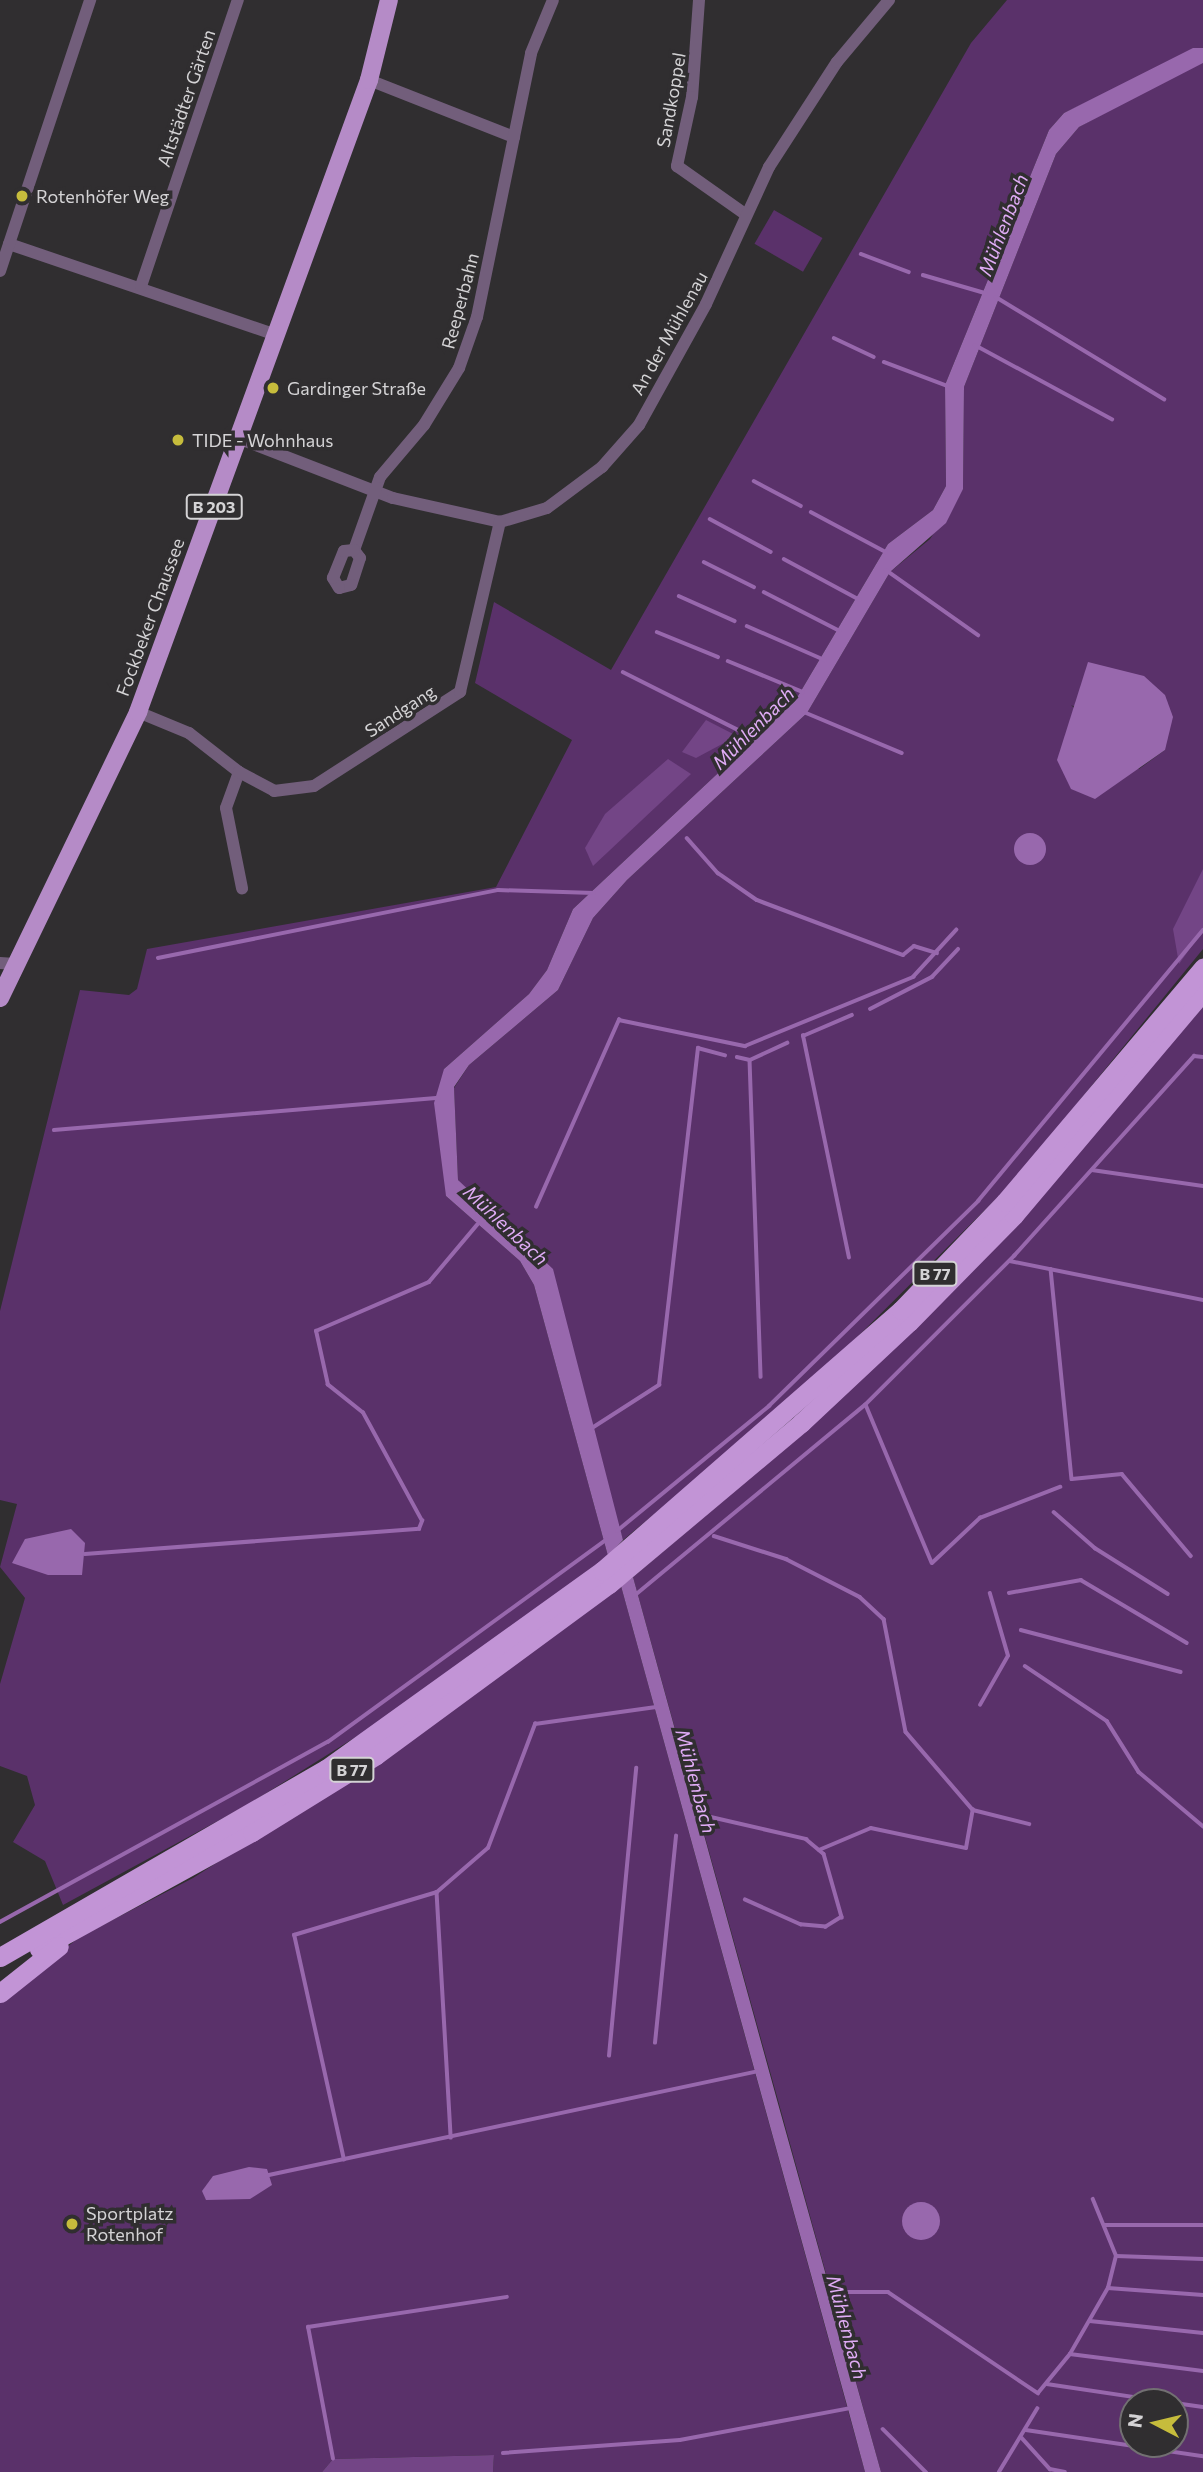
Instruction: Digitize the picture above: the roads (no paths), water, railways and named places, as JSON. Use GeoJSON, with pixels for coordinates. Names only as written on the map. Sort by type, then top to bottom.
{"type":"FeatureCollection","features":[{"type":"Feature","properties":{"kind":"highway","name":"B 77"},"geometry":{"type":"LineString","coordinates":[[634,1554],[901,1310],[1014,1192],[1203,968]]}},
{"type":"Feature","properties":{"kind":"highway","name":"B 77"},"geometry":{"type":"LineString","coordinates":[[0,1967],[376,1755],[801,1423],[909,1322],[1014,1215],[1203,991]]}},
{"type":"Feature","properties":{"kind":"highway","name":"B 77"},"geometry":{"type":"LineString","coordinates":[[0,1957],[74,1924]]}},
{"type":"Feature","properties":{"kind":"highway"},"geometry":{"type":"LineString","coordinates":[[0,1949],[74,1924]]}},
{"type":"Feature","properties":{"kind":"highway"},"geometry":{"type":"LineString","coordinates":[[0,1993],[74,1924]]}},
{"type":"Feature","properties":{"kind":"main road","name":"Fockbeker Chaussee"},"geometry":{"type":"LineString","coordinates":[[0,998],[8,964],[138,712],[369,80],[389,0]]}},
{"type":"Feature","properties":{"kind":"street"},"geometry":{"type":"LineString","coordinates":[[0,271],[90,0]]}},
{"type":"Feature","properties":{"kind":"street","name":"Altstädter Gärten"},"geometry":{"type":"LineString","coordinates":[[141,286],[238,0]]}},
{"type":"Feature","properties":{"kind":"street","name":"Reeperbahn"},"geometry":{"type":"LineString","coordinates":[[373,490],[459,368],[477,317],[531,53],[553,0]]}},
{"type":"Feature","properties":{"kind":"street","name":"Sandkoppel"},"geometry":{"type":"LineString","coordinates":[[699,0],[692,97],[677,166],[744,214]]}},
{"type":"Feature","properties":{"kind":"street","name":"An der Mühlenau"},"geometry":{"type":"LineString","coordinates":[[500,522],[547,508],[602,467],[639,425],[718,282],[744,214],[837,62],[889,0]]}},
{"type":"Feature","properties":{"kind":"street"},"geometry":{"type":"LineString","coordinates":[[369,80],[513,137]]}},
{"type":"Feature","properties":{"kind":"street"},"geometry":{"type":"LineString","coordinates":[[5,250],[141,286],[277,335]]}},
{"type":"Feature","properties":{"kind":"street"},"geometry":{"type":"LineString","coordinates":[[240,439],[373,490],[500,522]]}},
{"type":"Feature","properties":{"kind":"street"},"geometry":{"type":"LineString","coordinates":[[354,550],[373,490]]}},
{"type":"Feature","properties":{"kind":"street","name":"Sandgang"},"geometry":{"type":"LineString","coordinates":[[138,712],[189,733],[239,772],[274,790],[314,786],[460,692],[500,522]]}},
{"type":"Feature","properties":{"kind":"street"},"geometry":{"type":"LineString","coordinates":[[239,772],[226,808],[242,888]]}},
{"type":"Feature","properties":{"kind":"water","name":"Mühlenbach"},"geometry":{"type":"Polygon","coordinates":[[[1193,48],[1203,48],[1203,63],[1079,127],[1056,154],[964,387],[963,489],[946,523],[890,572],[807,713],[627,880],[593,918],[558,990],[469,1065],[454,1087],[458,1180],[553,1269],[623,1540],[608,1556],[534,1285],[520,1261],[446,1196],[434,1103],[444,1069],[529,994],[547,970],[573,909],[795,701],[888,544],[933,510],[946,486],[945,385],[1049,130],[1064,113],[1193,48]]]}},
{"type":"Feature","properties":{"kind":"water"},"geometry":{"type":"Polygon","coordinates":[[[1088,662],[1144,676],[1165,695],[1173,717],[1165,750],[1095,799],[1071,789],[1057,760],[1088,662]]]}},
{"type":"Feature","properties":{"kind":"water"},"geometry":{"type":"Polygon","coordinates":[[[1030,833],[1041,838],[1046,849],[1041,860],[1030,865],[1019,860],[1014,849],[1019,838],[1030,833]]]}},
{"type":"Feature","properties":{"kind":"water"},"geometry":{"type":"Polygon","coordinates":[[[71,1529],[85,1543],[82,1575],[48,1575],[12,1563],[25,1539],[71,1529]]]}},
{"type":"Feature","properties":{"kind":"water"},"geometry":{"type":"Polygon","coordinates":[[[633,1577],[881,2472],[865,2472],[621,1586],[633,1577]]]}},
{"type":"Feature","properties":{"kind":"water"},"geometry":{"type":"Polygon","coordinates":[[[249,2167],[267,2169],[272,2185],[250,2199],[206,2200],[202,2191],[213,2176],[249,2167]]]}},
{"type":"Feature","properties":{"kind":"water"},"geometry":{"type":"Polygon","coordinates":[[[921,2202],[934,2208],[940,2221],[934,2234],[921,2240],[908,2234],[902,2221],[908,2208],[921,2202]]]}},
{"type":"Feature","properties":{"kind":"waterway"},"geometry":{"type":"LineString","coordinates":[[861,254],[909,272]]}},
{"type":"Feature","properties":{"kind":"waterway"},"geometry":{"type":"LineString","coordinates":[[923,275],[985,293]]}},
{"type":"Feature","properties":{"kind":"waterway"},"geometry":{"type":"LineString","coordinates":[[996,297],[1164,399]]}},
{"type":"Feature","properties":{"kind":"waterway"},"geometry":{"type":"LineString","coordinates":[[834,338],[874,357]]}},
{"type":"Feature","properties":{"kind":"waterway"},"geometry":{"type":"LineString","coordinates":[[975,345],[1112,419]]}},
{"type":"Feature","properties":{"kind":"waterway"},"geometry":{"type":"LineString","coordinates":[[884,362],[948,386]]}},
{"type":"Feature","properties":{"kind":"waterway"},"geometry":{"type":"LineString","coordinates":[[754,481],[801,506]]}},
{"type":"Feature","properties":{"kind":"waterway"},"geometry":{"type":"LineString","coordinates":[[811,512],[886,552]]}},
{"type":"Feature","properties":{"kind":"waterway"},"geometry":{"type":"LineString","coordinates":[[710,519],[771,552]]}},
{"type":"Feature","properties":{"kind":"waterway"},"geometry":{"type":"LineString","coordinates":[[784,559],[860,600]]}},
{"type":"Feature","properties":{"kind":"waterway"},"geometry":{"type":"LineString","coordinates":[[704,562],[754,587]]}},
{"type":"Feature","properties":{"kind":"waterway"},"geometry":{"type":"LineString","coordinates":[[886,570],[978,635]]}},
{"type":"Feature","properties":{"kind":"waterway"},"geometry":{"type":"LineString","coordinates":[[764,592],[840,631]]}},
{"type":"Feature","properties":{"kind":"waterway"},"geometry":{"type":"LineString","coordinates":[[679,596],[735,621]]}},
{"type":"Feature","properties":{"kind":"waterway"},"geometry":{"type":"LineString","coordinates":[[747,626],[825,660]]}},
{"type":"Feature","properties":{"kind":"waterway"},"geometry":{"type":"LineString","coordinates":[[657,632],[718,657]]}},
{"type":"Feature","properties":{"kind":"waterway","name":"Mühlenbach"},"geometry":{"type":"LineString","coordinates":[[728,661],[803,692]]}},
{"type":"Feature","properties":{"kind":"waterway","name":"Mühlenbach"},"geometry":{"type":"LineString","coordinates":[[623,672],[756,739]]}},
{"type":"Feature","properties":{"kind":"waterway"},"geometry":{"type":"LineString","coordinates":[[804,712],[902,753]]}},
{"type":"Feature","properties":{"kind":"waterway"},"geometry":{"type":"LineString","coordinates":[[687,838],[718,873],[757,900],[903,955],[914,946],[937,953]]}},
{"type":"Feature","properties":{"kind":"waterway"},"geometry":{"type":"LineString","coordinates":[[158,958],[498,890],[594,893]]}},
{"type":"Feature","properties":{"kind":"waterway"},"geometry":{"type":"LineString","coordinates":[[536,1207],[619,1020],[745,1046],[913,977],[956,930]]}},
{"type":"Feature","properties":{"kind":"waterway"},"geometry":{"type":"LineString","coordinates":[[617,1531],[769,1406],[978,1201],[1203,930]]}},
{"type":"Feature","properties":{"kind":"waterway"},"geometry":{"type":"LineString","coordinates":[[870,1009],[932,977],[958,949]]}},
{"type":"Feature","properties":{"kind":"waterway"},"geometry":{"type":"LineString","coordinates":[[849,1258],[803,1036],[852,1015]]}},
{"type":"Feature","properties":{"kind":"waterway"},"geometry":{"type":"LineString","coordinates":[[737,1057],[750,1060],[787,1043]]}},
{"type":"Feature","properties":{"kind":"waterway"},"geometry":{"type":"LineString","coordinates":[[592,1428],[659,1385],[698,1048],[725,1055]]}},
{"type":"Feature","properties":{"kind":"waterway"},"geometry":{"type":"LineString","coordinates":[[634,1596],[865,1405],[1014,1256],[1194,1056],[1203,1057]]}},
{"type":"Feature","properties":{"kind":"waterway"},"geometry":{"type":"LineString","coordinates":[[750,1060],[761,1377]]}},
{"type":"Feature","properties":{"kind":"waterway"},"geometry":{"type":"LineString","coordinates":[[54,1130],[439,1098]]}},
{"type":"Feature","properties":{"kind":"waterway"},"geometry":{"type":"LineString","coordinates":[[1092,1170],[1203,1186]]}},
{"type":"Feature","properties":{"kind":"waterway","name":"Mühlenbach"},"geometry":{"type":"LineString","coordinates":[[85,1554],[419,1529],[422,1521],[363,1413],[328,1385],[316,1331],[429,1282],[477,1225]]}},
{"type":"Feature","properties":{"kind":"waterway"},"geometry":{"type":"LineString","coordinates":[[1010,1261],[1203,1300]]}},
{"type":"Feature","properties":{"kind":"waterway"},"geometry":{"type":"LineString","coordinates":[[1051,1269],[1072,1479],[1122,1474],[1191,1556]]}},
{"type":"Feature","properties":{"kind":"waterway"},"geometry":{"type":"LineString","coordinates":[[866,1405],[932,1563],[980,1518],[1060,1487]]}},
{"type":"Feature","properties":{"kind":"waterway"},"geometry":{"type":"LineString","coordinates":[[1054,1512],[1095,1548],[1168,1594]]}},
{"type":"Feature","properties":{"kind":"waterway"},"geometry":{"type":"LineString","coordinates":[[714,1536],[786,1559],[860,1597],[884,1619],[906,1732],[973,1810],[1029,1824]]}},
{"type":"Feature","properties":{"kind":"waterway"},"geometry":{"type":"LineString","coordinates":[[0,1922],[328,1742],[606,1540]]}},
{"type":"Feature","properties":{"kind":"waterway"},"geometry":{"type":"LineString","coordinates":[[1009,1593],[1081,1580],[1187,1643]]}},
{"type":"Feature","properties":{"kind":"waterway"},"geometry":{"type":"LineString","coordinates":[[980,1705],[1008,1656],[990,1594]]}},
{"type":"Feature","properties":{"kind":"waterway"},"geometry":{"type":"LineString","coordinates":[[1021,1630],[1181,1672]]}},
{"type":"Feature","properties":{"kind":"waterway"},"geometry":{"type":"LineString","coordinates":[[1025,1666],[1107,1721],[1139,1772],[1203,1826]]}},
{"type":"Feature","properties":{"kind":"waterway"},"geometry":{"type":"LineString","coordinates":[[344,2160],[294,1935],[437,1892],[488,1848],[535,1724],[656,1707]]}},
{"type":"Feature","properties":{"kind":"waterway"},"geometry":{"type":"LineString","coordinates":[[609,2056],[636,1768]]}},
{"type":"Feature","properties":{"kind":"waterway"},"geometry":{"type":"LineString","coordinates":[[819,1850],[871,1828],[966,1848],[973,1810]]}},
{"type":"Feature","properties":{"kind":"waterway","name":"Mühlenbach"},"geometry":{"type":"LineString","coordinates":[[711,1817],[806,1839],[824,1854],[842,1917],[826,1927],[801,1925],[745,1900]]}},
{"type":"Feature","properties":{"kind":"waterway"},"geometry":{"type":"LineString","coordinates":[[655,2043],[676,1836]]}},
{"type":"Feature","properties":{"kind":"waterway"},"geometry":{"type":"LineString","coordinates":[[437,1892],[451,2138]]}},
{"type":"Feature","properties":{"kind":"waterway"},"geometry":{"type":"LineString","coordinates":[[269,2175],[759,2071]]}},
{"type":"Feature","properties":{"kind":"waterway","name":"Mühlenbach"},"geometry":{"type":"LineString","coordinates":[[830,2292],[888,2292],[1038,2393],[1070,2354],[1108,2288],[1116,2256],[1093,2200]]}},
{"type":"Feature","properties":{"kind":"waterway"},"geometry":{"type":"LineString","coordinates":[[1104,2225],[1203,2225]]}},
{"type":"Feature","properties":{"kind":"waterway"},"geometry":{"type":"LineString","coordinates":[[1116,2256],[1203,2259]]}},
{"type":"Feature","properties":{"kind":"waterway"},"geometry":{"type":"LineString","coordinates":[[1108,2288],[1203,2295]]}},
{"type":"Feature","properties":{"kind":"waterway"},"geometry":{"type":"LineString","coordinates":[[333,2459],[308,2327],[507,2297]]}},
{"type":"Feature","properties":{"kind":"waterway"},"geometry":{"type":"LineString","coordinates":[[1090,2321],[1203,2333]]}},
{"type":"Feature","properties":{"kind":"waterway"},"geometry":{"type":"LineString","coordinates":[[1070,2354],[1203,2371]]}},
{"type":"Feature","properties":{"kind":"waterway"},"geometry":{"type":"LineString","coordinates":[[1047,2384],[1119,2395]]}},
{"type":"Feature","properties":{"kind":"waterway"},"geometry":{"type":"LineString","coordinates":[[1189,2405],[1203,2407]]}},
{"type":"Feature","properties":{"kind":"waterway"},"geometry":{"type":"LineString","coordinates":[[503,2453],[680,2440],[851,2408]]}},
{"type":"Feature","properties":{"kind":"waterway"},"geometry":{"type":"LineString","coordinates":[[999,2472],[1037,2409]]}},
{"type":"Feature","properties":{"kind":"waterway"},"geometry":{"type":"LineString","coordinates":[[883,2429],[926,2472]]}},
{"type":"Feature","properties":{"kind":"waterway"},"geometry":{"type":"LineString","coordinates":[[1026,2430],[1203,2456]]}},
{"type":"Feature","properties":{"kind":"waterway"},"geometry":{"type":"LineString","coordinates":[[1022,2438],[1050,2469],[1065,2472]]}},
{"type":"Feature","properties":{"kind":"place","name":"Rotenhöfer Weg"},"geometry":{"type":"Point","coordinates":[22,196]}},
{"type":"Feature","properties":{"kind":"place","name":"Gardinger Straße"},"geometry":{"type":"Point","coordinates":[273,388]}},
{"type":"Feature","properties":{"kind":"place","name":"TIDE - Wohnhaus"},"geometry":{"type":"Point","coordinates":[178,440]}},
{"type":"Feature","properties":{"kind":"place","name":"Sportplatz Rotenhof"},"geometry":{"type":"Point","coordinates":[72,2224]}}]}
